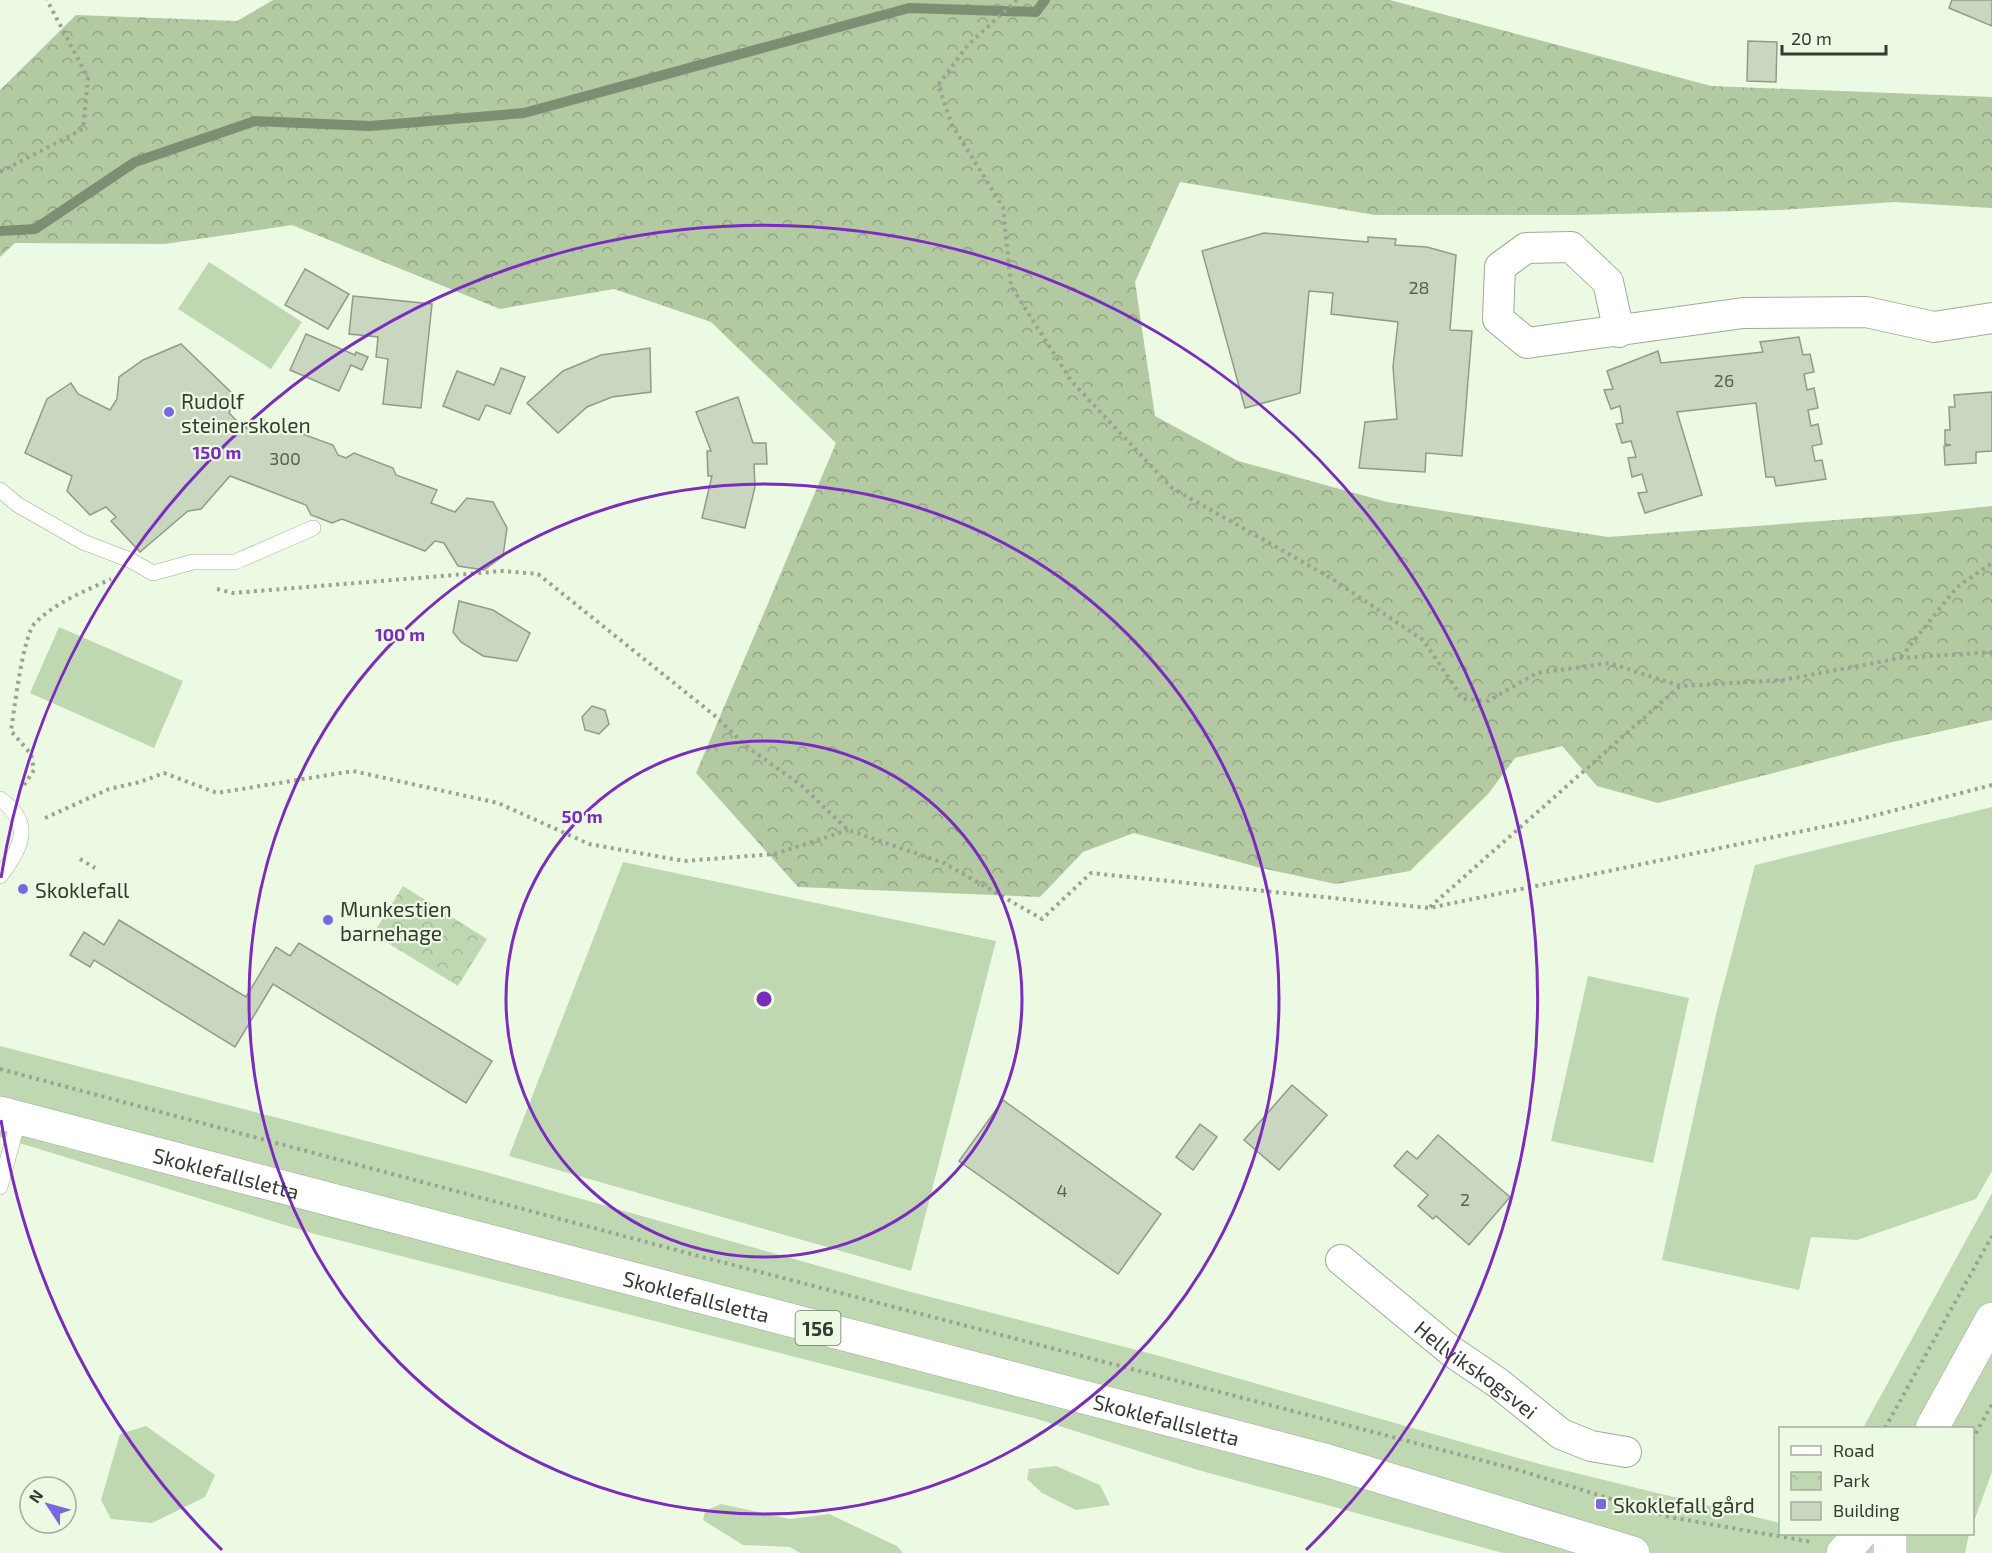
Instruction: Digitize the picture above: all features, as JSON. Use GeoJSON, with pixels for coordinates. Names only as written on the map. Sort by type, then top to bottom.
{"type":"FeatureCollection","features":[{"type":"Feature","properties":{"kind":"main road","name":"Skoklefallsletta"},"geometry":{"type":"LineString","coordinates":[[9,1115],[1328,1461],[1633,1553]]}},
{"type":"Feature","properties":{"kind":"main road"},"geometry":{"type":"LineString","coordinates":[[1933,1427],[1987,1339]]}},
{"type":"Feature","properties":{"kind":"main road"},"geometry":{"type":"LineString","coordinates":[[1843,1553],[1858,1535]]}},
{"type":"Feature","properties":{"kind":"main road"},"geometry":{"type":"LineString","coordinates":[[1890,1535],[1890,1553]]}},
{"type":"Feature","properties":{"kind":"street"},"geometry":{"type":"LineString","coordinates":[[1619,332],[1743,313],[1866,312],[1934,327],[1992,318]]}},
{"type":"Feature","properties":{"kind":"street","name":"Hellvikskogsvei"},"geometry":{"type":"LineString","coordinates":[[1341,1260],[1451,1351],[1497,1383],[1561,1434],[1591,1446],[1626,1452]]}},
{"type":"Feature","properties":{"kind":"lane"},"geometry":{"type":"LineString","coordinates":[[0,490],[18,505],[83,542],[135,563],[153,573],[192,562],[235,562],[313,528]]}},
{"type":"Feature","properties":{"kind":"lane"},"geometry":{"type":"LineString","coordinates":[[0,876],[20,844],[23,828],[18,814],[5,802]]}},
{"type":"Feature","properties":{"kind":"lane"},"geometry":{"type":"LineString","coordinates":[[0,1187],[9,1115]]}},
{"type":"Feature","properties":{"kind":"path"},"geometry":{"type":"LineString","coordinates":[[0,172],[83,129],[88,78],[47,0]]}},
{"type":"Feature","properties":{"kind":"path"},"geometry":{"type":"LineString","coordinates":[[1017,0],[968,45],[938,85],[952,126],[1003,207],[1011,286],[1072,382],[1172,488],[1331,578],[1423,640],[1463,699],[1488,701],[1537,674],[1609,663],[1681,686],[1783,680],[1901,658],[1992,652]]}},
{"type":"Feature","properties":{"kind":"path"},"geometry":{"type":"LineString","coordinates":[[5,802],[34,770],[31,754],[11,731],[21,666],[33,624],[70,597],[135,563]]}},
{"type":"Feature","properties":{"kind":"path"},"geometry":{"type":"LineString","coordinates":[[1901,658],[1957,586],[1992,563]]}},
{"type":"Feature","properties":{"kind":"path"},"geometry":{"type":"LineString","coordinates":[[210,587],[232,593],[503,571],[538,574],[714,715],[746,746],[801,785],[849,830],[944,863],[1042,919],[1091,873],[1429,908],[1861,819],[1992,784]]}},
{"type":"Feature","properties":{"kind":"path"},"geometry":{"type":"LineString","coordinates":[[1429,908],[1681,686]]}},
{"type":"Feature","properties":{"kind":"path"},"geometry":{"type":"LineString","coordinates":[[23,828],[109,789],[140,782],[164,773],[217,793],[353,771],[498,803],[589,844],[684,861],[775,854],[849,830]]}},
{"type":"Feature","properties":{"kind":"path"},"geometry":{"type":"LineString","coordinates":[[80,859],[95,868]]}},
{"type":"Feature","properties":{"kind":"path"},"geometry":{"type":"LineString","coordinates":[[0,1070],[691,1254],[1515,1469],[1669,1517],[1779,1535]]}},
{"type":"Feature","properties":{"kind":"path"},"geometry":{"type":"LineString","coordinates":[[1886,1427],[1992,1236]]}},
{"type":"Feature","properties":{"kind":"path"},"geometry":{"type":"LineString","coordinates":[[1974,1436],[1992,1404]]}},
{"type":"Feature","properties":{"kind":"path"},"geometry":{"type":"LineString","coordinates":[[1782,1535],[1816,1542],[1843,1553]]}},
{"type":"Feature","properties":{"kind":"green space"},"geometry":{"type":"Polygon","coordinates":[[[273,0],[1390,0],[1711,86],[1992,97],[1992,208],[1894,202],[1781,210],[1574,215],[1375,215],[1180,182],[1135,282],[1155,416],[1238,461],[1387,502],[1608,537],[1917,514],[1992,506],[1992,720],[1888,743],[1658,803],[1597,786],[1562,746],[1515,758],[1488,794],[1410,871],[1336,884],[1261,868],[1134,833],[1083,852],[1040,897],[798,887],[696,773],[836,443],[711,322],[614,289],[500,309],[292,225],[165,244],[15,243],[0,257],[0,90],[76,15],[237,21],[273,0]]]}},
{"type":"Feature","properties":{"kind":"green space"},"geometry":{"type":"Polygon","coordinates":[[[209,262],[302,322],[271,369],[178,309],[209,262]]]}},
{"type":"Feature","properties":{"kind":"green space"},"geometry":{"type":"Polygon","coordinates":[[[59,627],[183,681],[154,748],[30,693],[59,627]]]}},
{"type":"Feature","properties":{"kind":"green space"},"geometry":{"type":"Polygon","coordinates":[[[1992,807],[1992,1171],[1976,1199],[1857,1240],[1811,1237],[1799,1290],[1662,1260],[1717,1010],[1755,865],[1992,807]]]}},
{"type":"Feature","properties":{"kind":"green space"},"geometry":{"type":"Polygon","coordinates":[[[623,862],[996,941],[911,1271],[509,1156],[623,862]]]}},
{"type":"Feature","properties":{"kind":"green space"},"geometry":{"type":"Polygon","coordinates":[[[403,886],[487,939],[458,986],[373,934],[403,886]]]}},
{"type":"Feature","properties":{"kind":"green space"},"geometry":{"type":"Polygon","coordinates":[[[1588,976],[1689,998],[1653,1163],[1551,1141],[1588,976]]]}},
{"type":"Feature","properties":{"kind":"green space"},"geometry":{"type":"Polygon","coordinates":[[[0,1046],[486,1172],[911,1292],[1156,1355],[1543,1465],[1779,1523],[1779,1535],[1969,1535],[1965,1553],[1503,1553],[1198,1470],[1034,1418],[311,1233],[0,1137],[0,1046]]]}},
{"type":"Feature","properties":{"kind":"green space"},"geometry":{"type":"Polygon","coordinates":[[[1992,1193],[1992,1472],[1974,1521],[1974,1427],[1864,1427],[1992,1193]]]}},
{"type":"Feature","properties":{"kind":"green space"},"geometry":{"type":"Polygon","coordinates":[[[146,1426],[215,1475],[205,1497],[152,1523],[111,1519],[101,1500],[120,1434],[146,1426]]]}},
{"type":"Feature","properties":{"kind":"green space"},"geometry":{"type":"Polygon","coordinates":[[[1056,1466],[1100,1485],[1110,1505],[1076,1510],[1042,1493],[1027,1479],[1029,1469],[1056,1466]]]}},
{"type":"Feature","properties":{"kind":"green space"},"geometry":{"type":"Polygon","coordinates":[[[721,1504],[790,1519],[829,1514],[897,1546],[903,1553],[800,1553],[790,1547],[743,1545],[703,1520],[705,1511],[721,1504]]]}},
{"type":"Feature","properties":{"kind":"building"},"geometry":{"type":"Polygon","coordinates":[[[1952,0],[1992,0],[1992,26],[1949,8],[1952,0]]]}},
{"type":"Feature","properties":{"kind":"building"},"geometry":{"type":"Polygon","coordinates":[[[1748,41],[1777,42],[1776,82],[1747,81],[1748,41]]]}},
{"type":"Feature","properties":{"kind":"building"},"geometry":{"type":"Polygon","coordinates":[[[1264,233],[1368,242],[1368,237],[1396,239],[1395,245],[1427,247],[1456,255],[1450,330],[1472,331],[1462,456],[1426,453],[1425,472],[1359,468],[1365,422],[1397,419],[1393,367],[1398,322],[1331,314],[1333,293],[1309,291],[1300,393],[1245,408],[1202,251],[1264,233]]]}},
{"type":"Feature","properties":{"kind":"building"},"geometry":{"type":"Polygon","coordinates":[[[305,269],[349,294],[328,329],[285,305],[305,269]]]}},
{"type":"Feature","properties":{"kind":"building"},"geometry":{"type":"Polygon","coordinates":[[[353,296],[432,304],[421,408],[383,404],[388,359],[376,357],[378,337],[349,334],[353,296]]]}},
{"type":"Feature","properties":{"kind":"building"},"geometry":{"type":"Polygon","coordinates":[[[306,334],[355,355],[356,352],[368,357],[362,370],[351,365],[339,391],[290,370],[306,334]]]}},
{"type":"Feature","properties":{"kind":"building"},"geometry":{"type":"Polygon","coordinates":[[[1799,337],[1803,355],[1810,354],[1814,372],[1804,374],[1807,390],[1814,388],[1818,408],[1808,410],[1811,426],[1818,424],[1822,444],[1812,446],[1815,461],[1822,460],[1826,479],[1776,486],[1774,477],[1766,477],[1756,403],[1677,412],[1702,495],[1645,513],[1638,493],[1647,492],[1642,474],[1632,477],[1628,458],[1636,457],[1631,441],[1622,443],[1616,424],[1623,423],[1620,406],[1611,409],[1604,390],[1613,389],[1607,371],[1658,351],[1661,363],[1763,352],[1760,342],[1799,337]]]}},
{"type":"Feature","properties":{"kind":"building"},"geometry":{"type":"Polygon","coordinates":[[[181,344],[236,397],[229,413],[245,429],[264,420],[333,445],[338,455],[346,458],[354,453],[393,468],[396,475],[437,490],[431,503],[455,512],[467,498],[493,502],[507,528],[503,556],[484,570],[458,566],[444,543],[435,541],[425,551],[342,519],[332,523],[311,515],[306,505],[230,476],[201,509],[188,511],[140,552],[111,521],[116,517],[106,507],[90,515],[67,491],[72,476],[25,453],[47,399],[71,383],[78,394],[110,410],[117,399],[119,377],[143,360],[181,344]]]}},
{"type":"Feature","properties":{"kind":"building"},"geometry":{"type":"Polygon","coordinates":[[[650,348],[651,392],[612,397],[587,407],[558,433],[527,403],[563,371],[601,355],[650,348]]]}},
{"type":"Feature","properties":{"kind":"building"},"geometry":{"type":"Polygon","coordinates":[[[501,368],[525,377],[510,414],[486,405],[479,420],[443,406],[457,371],[494,385],[501,368]]]}},
{"type":"Feature","properties":{"kind":"building"},"geometry":{"type":"Polygon","coordinates":[[[1992,392],[1992,451],[1976,452],[1976,463],[1945,465],[1944,446],[1951,445],[1945,444],[1945,430],[1950,430],[1949,407],[1955,407],[1954,395],[1992,392]]]}},
{"type":"Feature","properties":{"kind":"building"},"geometry":{"type":"Polygon","coordinates":[[[738,397],[753,443],[766,443],[767,464],[754,464],[755,487],[745,528],[702,518],[712,476],[708,476],[707,451],[711,451],[696,412],[738,397]]]}},
{"type":"Feature","properties":{"kind":"building"},"geometry":{"type":"Polygon","coordinates":[[[459,601],[493,610],[530,633],[517,661],[483,656],[461,642],[453,632],[459,601]]]}},
{"type":"Feature","properties":{"kind":"building"},"geometry":{"type":"Polygon","coordinates":[[[592,706],[605,710],[609,724],[599,734],[585,730],[582,717],[592,706]]]}},
{"type":"Feature","properties":{"kind":"building"},"geometry":{"type":"Polygon","coordinates":[[[119,920],[246,997],[276,947],[290,956],[299,943],[492,1061],[466,1103],[273,984],[235,1047],[94,960],[90,967],[70,955],[84,932],[104,945],[119,920]]]}},
{"type":"Feature","properties":{"kind":"building"},"geometry":{"type":"Polygon","coordinates":[[[1292,1085],[1327,1115],[1279,1170],[1244,1140],[1292,1085]]]}},
{"type":"Feature","properties":{"kind":"building"},"geometry":{"type":"Polygon","coordinates":[[[1003,1100],[1161,1214],[1118,1274],[959,1161],[1003,1100]]]}},
{"type":"Feature","properties":{"kind":"building"},"geometry":{"type":"Polygon","coordinates":[[[1200,1124],[1217,1137],[1193,1170],[1176,1157],[1200,1124]]]}},
{"type":"Feature","properties":{"kind":"building"},"geometry":{"type":"Polygon","coordinates":[[[1438,1135],[1510,1197],[1469,1245],[1436,1216],[1433,1219],[1418,1206],[1428,1195],[1394,1166],[1407,1151],[1417,1159],[1438,1135]]]}},
{"type":"Feature","properties":{"kind":"waterway"},"geometry":{"type":"LineString","coordinates":[[0,231],[35,229],[135,162],[255,121],[370,126],[524,113],[909,8],[1036,12],[1045,0]]}},
{"type":"Feature","properties":{"kind":"place","name":"Rudolf steinerskolen"},"geometry":{"type":"Point","coordinates":[169,412]}},
{"type":"Feature","properties":{"kind":"place","name":"Skoklefall"},"geometry":{"type":"Point","coordinates":[23,889]}},
{"type":"Feature","properties":{"kind":"place","name":"Munkestien barnehage"},"geometry":{"type":"Point","coordinates":[328,920]}},
{"type":"Feature","properties":{"kind":"place","name":"Skoklefall gård"},"geometry":{"type":"Point","coordinates":[1601,1504]}}]}
